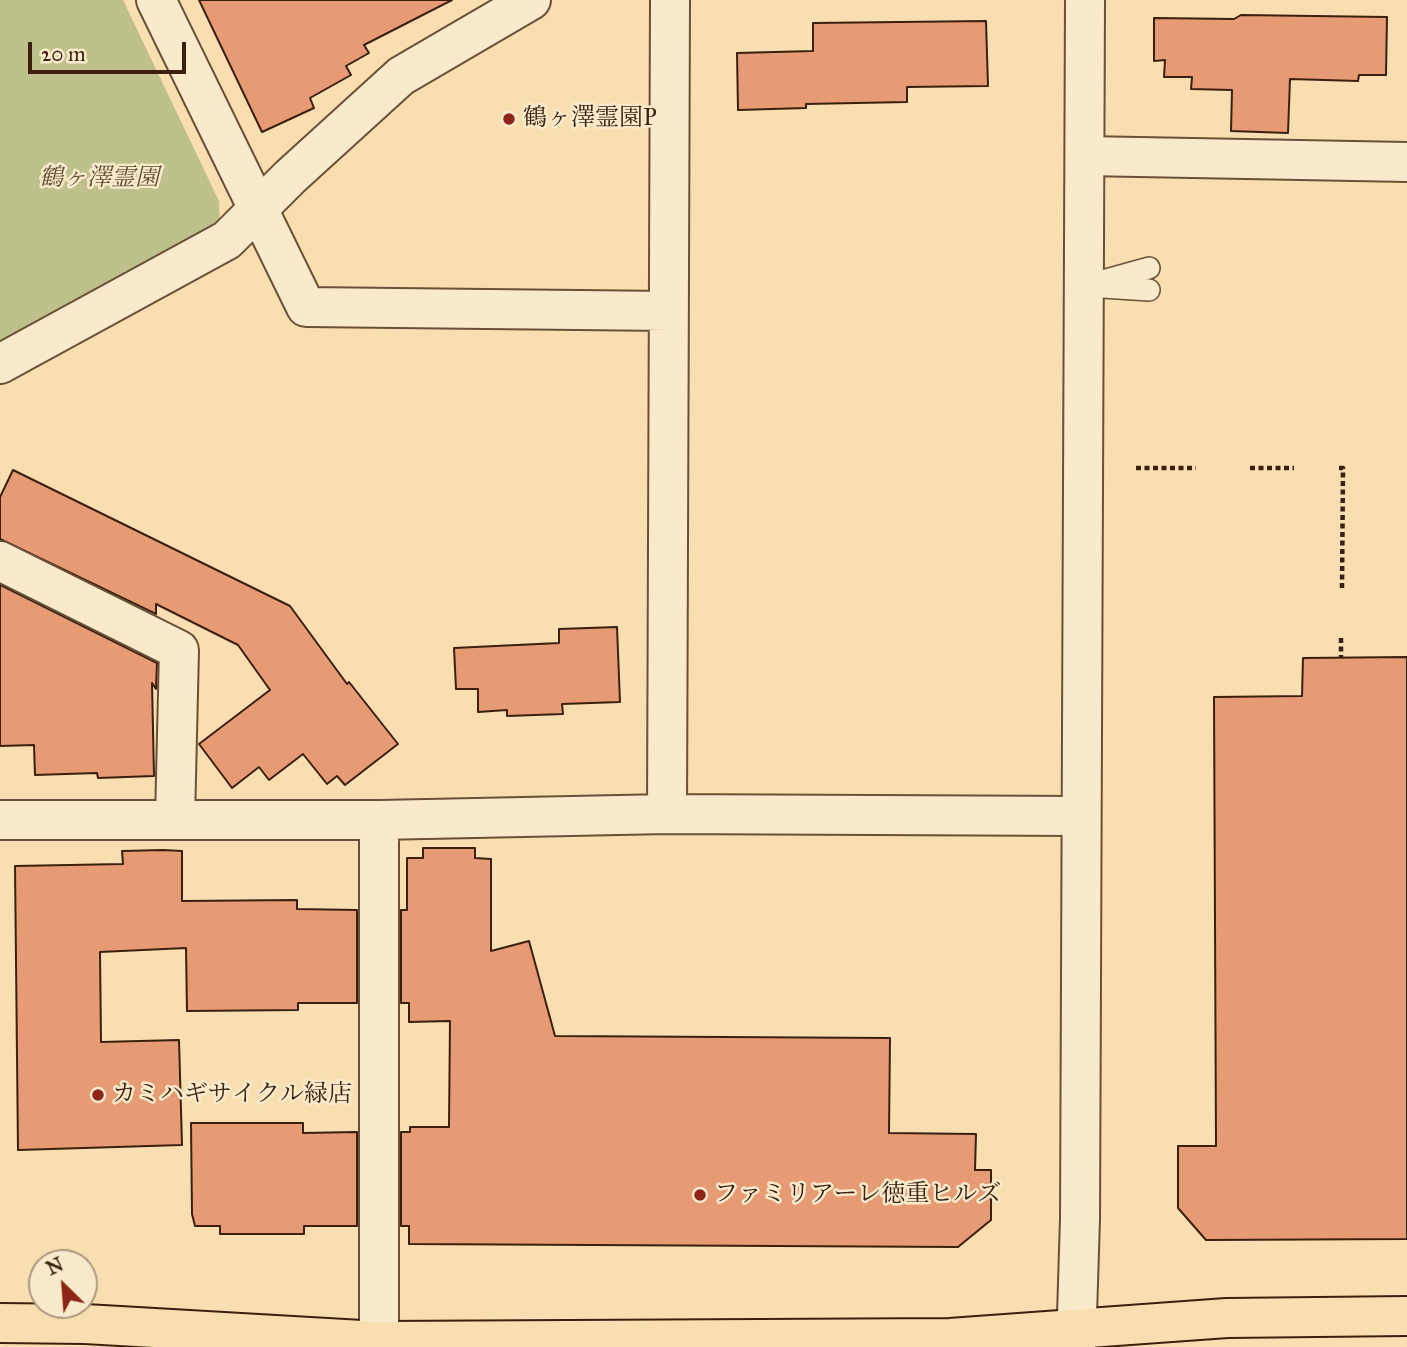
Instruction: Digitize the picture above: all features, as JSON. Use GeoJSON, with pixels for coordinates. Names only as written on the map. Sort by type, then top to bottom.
{"type":"FeatureCollection","features":[{"type":"Feature","properties":{"kind":"main road"},"geometry":{"type":"LineString","coordinates":[[0,1323],[85,1324],[379,1341],[1075,1339],[1227,1318],[1407,1316]]}},
{"type":"Feature","properties":{"kind":"street"},"geometry":{"type":"LineString","coordinates":[[156,0],[306,307],[668,311]]}},
{"type":"Feature","properties":{"kind":"street"},"geometry":{"type":"LineString","coordinates":[[0,364],[227,240],[260,211],[290,177],[401,76],[531,0]]}},
{"type":"Feature","properties":{"kind":"street"},"geometry":{"type":"LineString","coordinates":[[667,814],[670,0]]}},
{"type":"Feature","properties":{"kind":"street"},"geometry":{"type":"LineString","coordinates":[[1075,1339],[1080,1219],[1085,0]]}},
{"type":"Feature","properties":{"kind":"street"},"geometry":{"type":"LineString","coordinates":[[1085,156],[1407,162]]}},
{"type":"Feature","properties":{"kind":"street"},"geometry":{"type":"LineString","coordinates":[[0,561],[179,650],[175,820]]}},
{"type":"Feature","properties":{"kind":"street"},"geometry":{"type":"LineString","coordinates":[[0,820],[379,820],[667,814],[1080,816]]}},
{"type":"Feature","properties":{"kind":"street"},"geometry":{"type":"LineString","coordinates":[[379,820],[379,1341]]}},
{"type":"Feature","properties":{"kind":"lane"},"geometry":{"type":"LineString","coordinates":[[1084,286],[1149,268]]}},
{"type":"Feature","properties":{"kind":"lane"},"geometry":{"type":"LineString","coordinates":[[1084,286],[1149,290]]}},
{"type":"Feature","properties":{"kind":"path"},"geometry":{"type":"LineString","coordinates":[[1136,468],[1196,468]]}},
{"type":"Feature","properties":{"kind":"path"},"geometry":{"type":"LineString","coordinates":[[1250,468],[1294,468]]}},
{"type":"Feature","properties":{"kind":"path"},"geometry":{"type":"LineString","coordinates":[[1339,468],[1343,468],[1342,588]]}},
{"type":"Feature","properties":{"kind":"path"},"geometry":{"type":"LineString","coordinates":[[1341,638],[1341,657]]}},
{"type":"Feature","properties":{"kind":"green space","name":"鶴ヶ澤霊園"},"geometry":{"type":"Polygon","coordinates":[[[0,0],[123,0],[219,201],[220,227],[0,346],[0,0]]]}},
{"type":"Feature","properties":{"kind":"building"},"geometry":{"type":"Polygon","coordinates":[[[199,0],[452,0],[364,45],[369,53],[346,66],[351,75],[310,98],[314,108],[262,132],[199,0]]]}},
{"type":"Feature","properties":{"kind":"building"},"geometry":{"type":"Polygon","coordinates":[[[1241,15],[1387,17],[1386,75],[1359,75],[1358,81],[1290,79],[1288,133],[1231,131],[1232,90],[1191,89],[1192,77],[1164,77],[1165,60],[1154,61],[1154,18],[1234,19],[1241,15]]]}},
{"type":"Feature","properties":{"kind":"building"},"geometry":{"type":"Polygon","coordinates":[[[986,21],[988,86],[907,87],[907,102],[806,104],[806,108],[738,110],[737,53],[813,51],[813,23],[986,21]]]}},
{"type":"Feature","properties":{"kind":"building"},"geometry":{"type":"Polygon","coordinates":[[[13,470],[290,606],[347,684],[349,682],[398,744],[345,785],[337,776],[327,784],[303,754],[269,780],[259,767],[232,788],[199,744],[270,690],[238,645],[156,604],[156,614],[0,539],[0,497],[13,470]]]}},
{"type":"Feature","properties":{"kind":"building"},"geometry":{"type":"Polygon","coordinates":[[[0,585],[157,663],[156,689],[152,683],[154,776],[98,778],[97,773],[35,775],[34,745],[0,746],[0,585]]]}},
{"type":"Feature","properties":{"kind":"building"},"geometry":{"type":"Polygon","coordinates":[[[617,627],[620,702],[562,704],[563,714],[507,716],[507,710],[478,712],[478,689],[456,689],[454,648],[559,643],[559,629],[617,627]]]}},
{"type":"Feature","properties":{"kind":"building"},"geometry":{"type":"Polygon","coordinates":[[[1407,657],[1407,1239],[1206,1240],[1178,1208],[1178,1146],[1216,1146],[1214,697],[1302,696],[1303,658],[1407,657]]]}},
{"type":"Feature","properties":{"kind":"building"},"geometry":{"type":"Polygon","coordinates":[[[423,848],[475,848],[475,858],[491,859],[491,951],[529,941],[555,1036],[890,1038],[889,1133],[976,1134],[975,1170],[991,1170],[991,1220],[958,1247],[409,1244],[409,1226],[401,1226],[401,1132],[410,1132],[410,1127],[449,1127],[450,1021],[409,1022],[409,1003],[401,1003],[401,910],[407,910],[407,858],[423,858],[423,848]]]}},
{"type":"Feature","properties":{"kind":"building"},"geometry":{"type":"Polygon","coordinates":[[[122,851],[182,851],[182,901],[297,900],[297,909],[357,910],[357,1003],[298,1003],[298,1010],[187,1011],[186,948],[100,952],[101,1042],[179,1040],[182,1145],[18,1150],[15,866],[123,864],[122,851]]]}},
{"type":"Feature","properties":{"kind":"building"},"geometry":{"type":"Polygon","coordinates":[[[191,1123],[303,1123],[303,1133],[357,1132],[357,1226],[304,1226],[304,1234],[220,1234],[220,1226],[195,1226],[192,1214],[191,1123]]]}},
{"type":"Feature","properties":{"kind":"place","name":"鶴ヶ澤霊園P"},"geometry":{"type":"Point","coordinates":[509,119]}},
{"type":"Feature","properties":{"kind":"place","name":"カミハギサイクル緑店"},"geometry":{"type":"Point","coordinates":[98,1095]}},
{"type":"Feature","properties":{"kind":"place","name":"ファミリアーレ徳重ヒルズ"},"geometry":{"type":"Point","coordinates":[700,1195]}}]}
